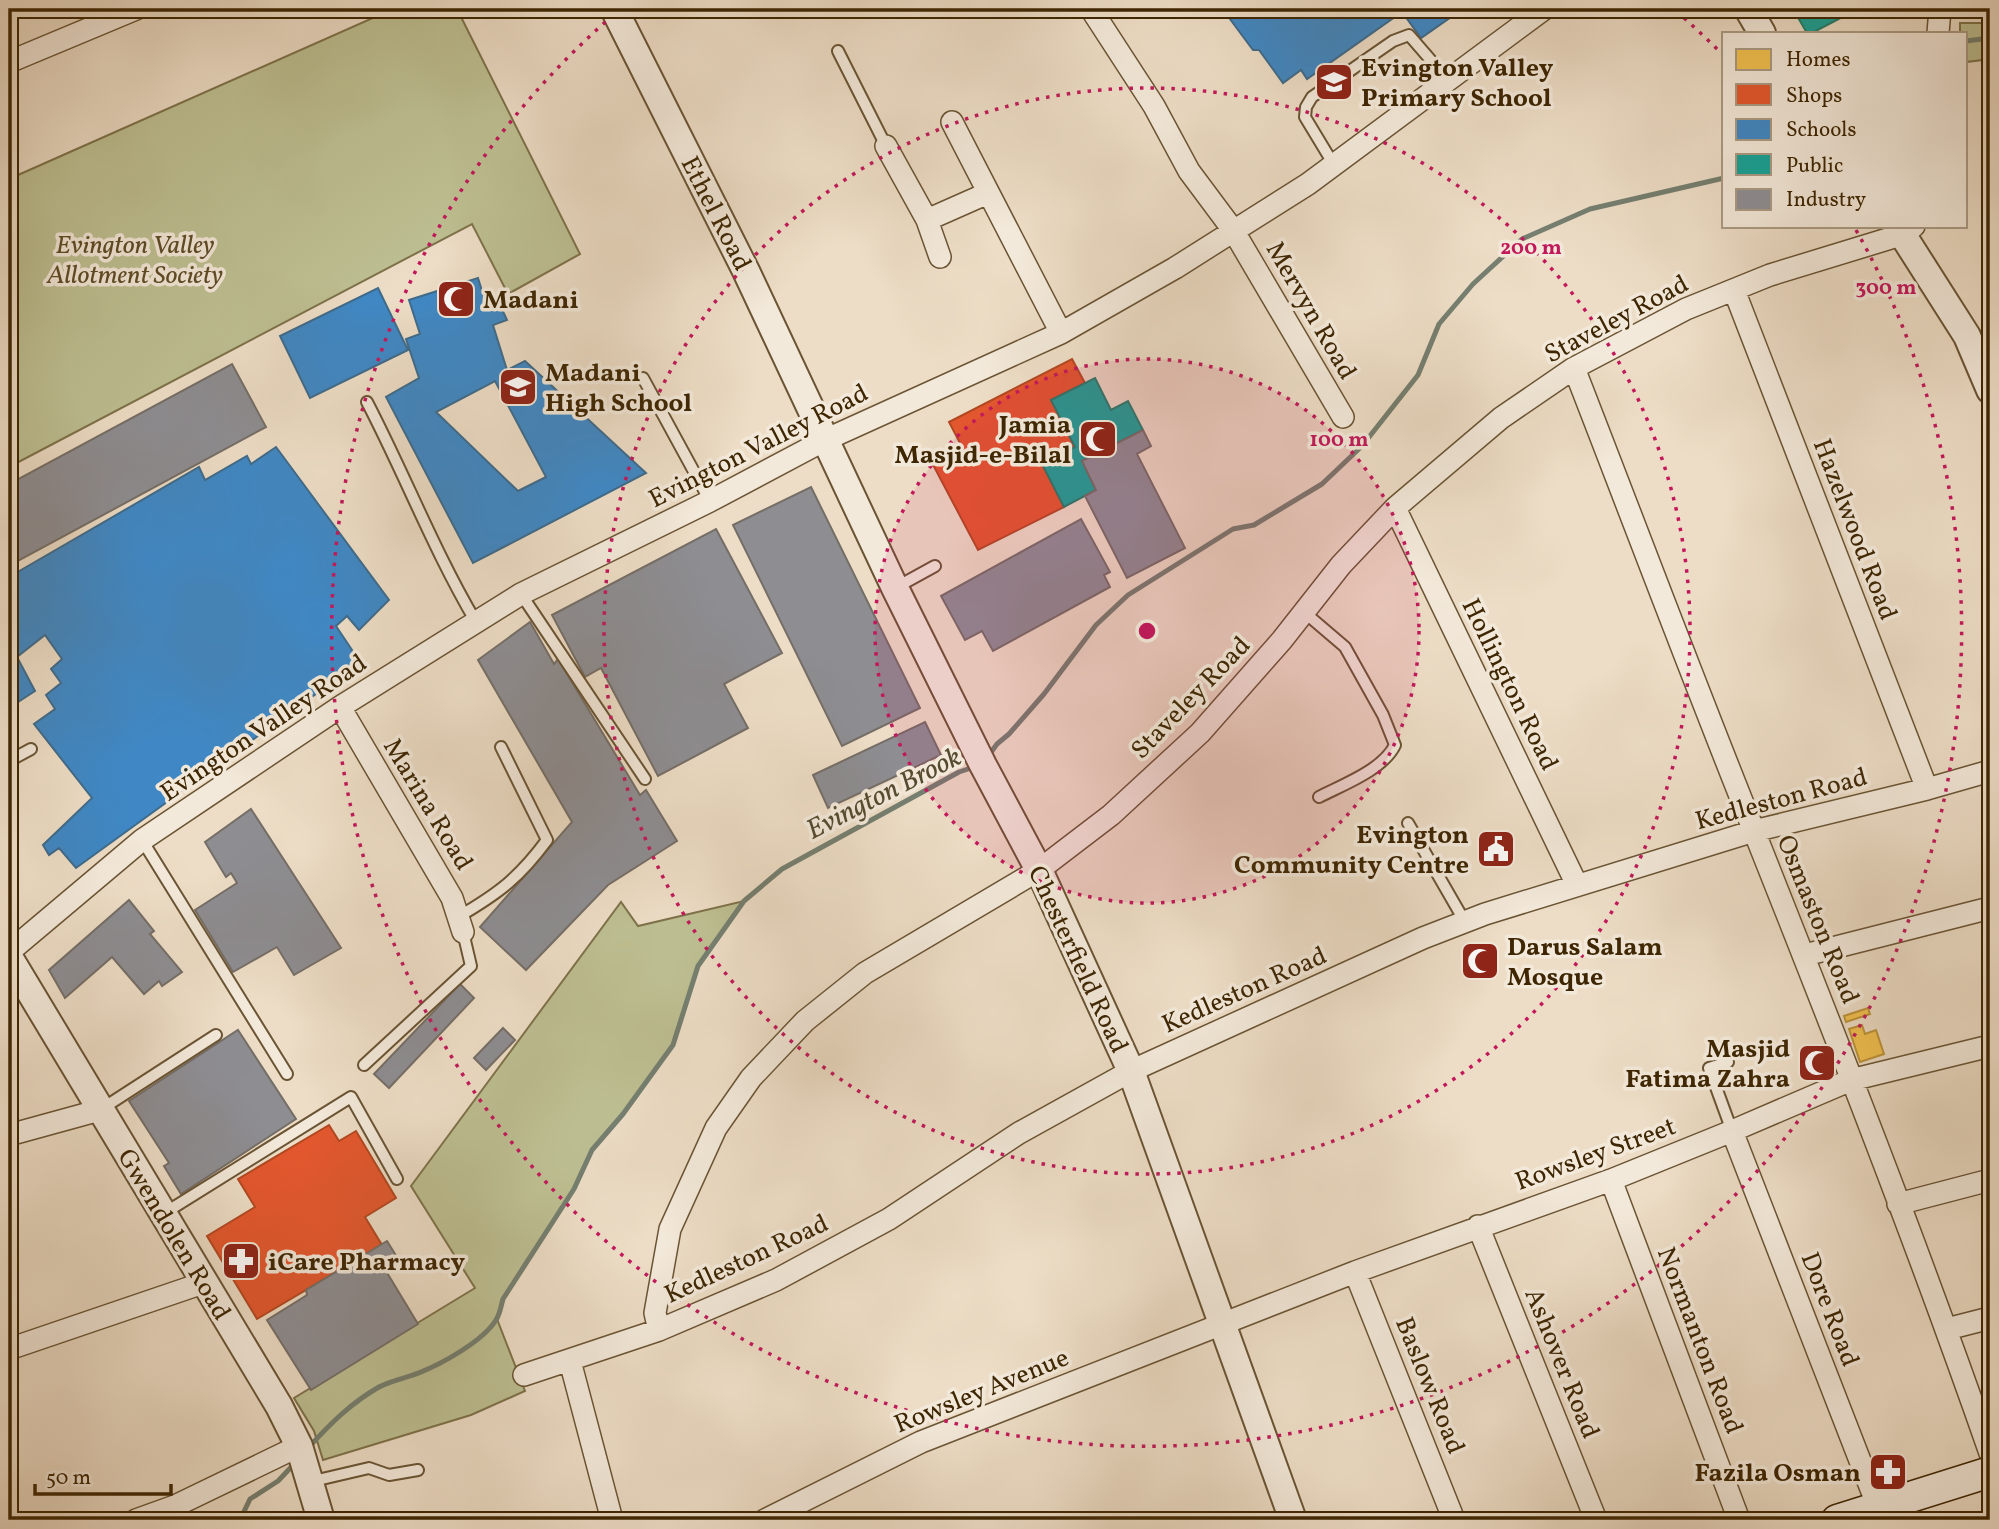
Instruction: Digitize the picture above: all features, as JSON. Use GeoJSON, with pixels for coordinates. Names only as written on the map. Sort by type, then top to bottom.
{"type":"FeatureCollection","features":[{"type":"Feature","properties":{"kind":"main road"},"geometry":{"type":"LineString","coordinates":[[1837,1520],[1990,1472]]}},
{"type":"Feature","properties":{"kind":"street"},"geometry":{"type":"LineString","coordinates":[[9,62],[136,9]]}},
{"type":"Feature","properties":{"kind":"street","name":"Ethel Road"},"geometry":{"type":"LineString","coordinates":[[616,9],[746,271],[820,430]]}},
{"type":"Feature","properties":{"kind":"street","name":"Mervyn Road"},"geometry":{"type":"LineString","coordinates":[[1091,9],[1154,106],[1189,171],[1233,230],[1343,417]]}},
{"type":"Feature","properties":{"kind":"street","name":"Evington Valley Road"},"geometry":{"type":"LineString","coordinates":[[9,954],[142,841],[340,708],[521,594],[710,501],[820,430],[1061,333],[1175,268],[1308,184],[1545,9]]}},
{"type":"Feature","properties":{"kind":"street"},"geometry":{"type":"LineString","coordinates":[[1748,9],[1761,32]]}},
{"type":"Feature","properties":{"kind":"street"},"geometry":{"type":"LineString","coordinates":[[1938,32],[1940,9]]}},
{"type":"Feature","properties":{"kind":"street"},"geometry":{"type":"LineString","coordinates":[[952,122],[1061,333]]}},
{"type":"Feature","properties":{"kind":"street"},"geometry":{"type":"LineString","coordinates":[[886,146],[927,220],[940,257]]}},
{"type":"Feature","properties":{"kind":"street"},"geometry":{"type":"LineString","coordinates":[[927,220],[988,193]]}},
{"type":"Feature","properties":{"kind":"street"},"geometry":{"type":"LineString","coordinates":[[1905,229],[1967,336],[1988,381]]}},
{"type":"Feature","properties":{"kind":"street","name":"Staveley Road"},"geometry":{"type":"LineString","coordinates":[[659,1330],[654,1313],[670,1229],[716,1128],[751,1078],[805,1021],[865,973],[1039,870],[1111,815],[1200,733],[1341,565],[1395,508],[1501,418],[1574,368],[1686,309],[1770,275],[1905,229]]}},
{"type":"Feature","properties":{"kind":"street","name":"Hazelwood Road"},"geometry":{"type":"LineString","coordinates":[[1734,290],[1927,789]]}},
{"type":"Feature","properties":{"kind":"street","name":"Osmaston Road"},"geometry":{"type":"LineString","coordinates":[[1574,368],[1805,955],[1947,1329],[1990,1453]]}},
{"type":"Feature","properties":{"kind":"street","name":"Chesterfield Road"},"geometry":{"type":"LineString","coordinates":[[820,430],[983,765],[1039,870],[1131,1071],[1223,1325],[1289,1519]]}},
{"type":"Feature","properties":{"kind":"street","name":"Hollington Road"},"geometry":{"type":"LineString","coordinates":[[1395,508],[1577,885]]}},
{"type":"Feature","properties":{"kind":"street","name":"Marina Road"},"geometry":{"type":"LineString","coordinates":[[340,708],[452,898],[461,924]]}},
{"type":"Feature","properties":{"kind":"street","name":"Kedleston Road"},"geometry":{"type":"LineString","coordinates":[[524,1375],[659,1330],[776,1280],[889,1219],[1019,1133],[1131,1071],[1423,938],[1577,885],[1754,831],[1990,771]]}},
{"type":"Feature","properties":{"kind":"street"},"geometry":{"type":"LineString","coordinates":[[1805,955],[1990,908]]}},
{"type":"Feature","properties":{"kind":"street","name":"Gwendolen Road"},"geometry":{"type":"LineString","coordinates":[[9,954],[203,1283],[279,1406],[303,1460],[321,1520]]}},
{"type":"Feature","properties":{"kind":"street","name":"Rowsley Street"},"geometry":{"type":"LineString","coordinates":[[1223,1325],[1478,1226],[1611,1180],[1851,1080],[1990,1045]]}},
{"type":"Feature","properties":{"kind":"street"},"geometry":{"type":"LineString","coordinates":[[9,1135],[100,1110]]}},
{"type":"Feature","properties":{"kind":"street","name":"Dore Road"},"geometry":{"type":"LineString","coordinates":[[1732,1131],[1878,1507]]}},
{"type":"Feature","properties":{"kind":"street","name":"Normanton Road"},"geometry":{"type":"LineString","coordinates":[[1611,1180],[1739,1520]]}},
{"type":"Feature","properties":{"kind":"street"},"geometry":{"type":"LineString","coordinates":[[1898,1204],[1990,1180]]}},
{"type":"Feature","properties":{"kind":"street","name":"Ashover Road"},"geometry":{"type":"LineString","coordinates":[[1478,1226],[1596,1520]]}},
{"type":"Feature","properties":{"kind":"street","name":"Baslow Road"},"geometry":{"type":"LineString","coordinates":[[1355,1272],[1454,1520]]}},
{"type":"Feature","properties":{"kind":"street"},"geometry":{"type":"LineString","coordinates":[[9,1349],[203,1283]]}},
{"type":"Feature","properties":{"kind":"street"},"geometry":{"type":"LineString","coordinates":[[1947,1329],[1990,1318]]}},
{"type":"Feature","properties":{"kind":"street","name":"Rowsley Avenue"},"geometry":{"type":"LineString","coordinates":[[765,1520],[921,1441],[1223,1325]]}},
{"type":"Feature","properties":{"kind":"street"},"geometry":{"type":"LineString","coordinates":[[570,1361],[612,1520]]}},
{"type":"Feature","properties":{"kind":"street"},"geometry":{"type":"LineString","coordinates":[[136,1520],[303,1460]]}},
{"type":"Feature","properties":{"kind":"lane"},"geometry":{"type":"LineString","coordinates":[[1334,165],[1305,117],[1306,107],[1312,97],[1393,41],[1409,35],[1448,80]]}},
{"type":"Feature","properties":{"kind":"lane"},"geometry":{"type":"LineString","coordinates":[[838,51],[886,146]]}},
{"type":"Feature","properties":{"kind":"lane"},"geometry":{"type":"LineString","coordinates":[[643,378],[710,501]]}},
{"type":"Feature","properties":{"kind":"lane"},"geometry":{"type":"LineString","coordinates":[[367,402],[395,456],[431,539],[476,622]]}},
{"type":"Feature","properties":{"kind":"lane"},"geometry":{"type":"LineString","coordinates":[[895,588],[935,566]]}},
{"type":"Feature","properties":{"kind":"lane"},"geometry":{"type":"LineString","coordinates":[[521,594],[645,779]]}},
{"type":"Feature","properties":{"kind":"lane"},"geometry":{"type":"LineString","coordinates":[[1304,612],[1345,647],[1383,715],[1395,745],[1390,756],[1377,766],[1319,797]]}},
{"type":"Feature","properties":{"kind":"lane"},"geometry":{"type":"LineString","coordinates":[[364,1065],[471,966],[461,924],[524,870],[547,840],[501,747]]}},
{"type":"Feature","properties":{"kind":"lane"},"geometry":{"type":"LineString","coordinates":[[9,761],[32,749]]}},
{"type":"Feature","properties":{"kind":"lane"},"geometry":{"type":"LineString","coordinates":[[1408,822],[1465,922]]}},
{"type":"Feature","properties":{"kind":"lane"},"geometry":{"type":"LineString","coordinates":[[142,841],[287,1074]]}},
{"type":"Feature","properties":{"kind":"lane"},"geometry":{"type":"LineString","coordinates":[[100,1110],[216,1035]]}},
{"type":"Feature","properties":{"kind":"lane"},"geometry":{"type":"LineString","coordinates":[[1728,1062],[1709,1068],[1732,1131]]}},
{"type":"Feature","properties":{"kind":"lane"},"geometry":{"type":"LineString","coordinates":[[162,1214],[351,1097],[397,1179]]}},
{"type":"Feature","properties":{"kind":"lane"},"geometry":{"type":"LineString","coordinates":[[303,1460],[369,1468],[389,1475],[418,1469]]}},
{"type":"Feature","properties":{"kind":"green space","name":"Evington Valley Allotment Society"},"geometry":{"type":"Polygon","coordinates":[[[393,9],[457,9],[580,254],[508,294],[472,224],[9,467],[9,179],[393,9]]]}},
{"type":"Feature","properties":{"kind":"green space"},"geometry":{"type":"Polygon","coordinates":[[[1960,23],[1990,23],[1990,59],[1968,62],[1968,32],[1960,32],[1960,23]]]}},
{"type":"Feature","properties":{"kind":"green space"},"geometry":{"type":"Polygon","coordinates":[[[744,901],[698,966],[673,1045],[623,1114],[592,1150],[574,1189],[503,1299],[497,1319],[525,1391],[471,1415],[323,1460],[314,1431],[294,1398],[475,1288],[411,1186],[621,902],[638,926],[744,901]]]}},
{"type":"Feature","properties":{"kind":"building: Homes"},"geometry":{"type":"Polygon","coordinates":[[[1868,1008],[1870,1014],[1846,1022],[1844,1016],[1868,1008]]]}},
{"type":"Feature","properties":{"kind":"building: Homes"},"geometry":{"type":"Polygon","coordinates":[[[1862,1025],[1865,1034],[1876,1030],[1884,1054],[1860,1062],[1849,1029],[1862,1025]]]}},
{"type":"Feature","properties":{"kind":"building: Shops"},"geometry":{"type":"Polygon","coordinates":[[[1072,359],[1085,383],[1051,400],[1075,447],[1042,464],[1064,507],[978,550],[931,461],[961,445],[949,422],[1072,359]]]}},
{"type":"Feature","properties":{"kind":"building: Shops"},"geometry":{"type":"Polygon","coordinates":[[[329,1125],[339,1141],[356,1131],[396,1198],[365,1217],[382,1245],[257,1319],[207,1236],[255,1207],[238,1179],[329,1125]]]}},
{"type":"Feature","properties":{"kind":"building: Schools"},"geometry":{"type":"Polygon","coordinates":[[[1235,9],[1461,10],[1421,38],[1402,12],[1307,79],[1301,70],[1283,83],[1259,50],[1253,50],[1227,15],[1235,9]]]}},
{"type":"Feature","properties":{"kind":"building: Schools"},"geometry":{"type":"Polygon","coordinates":[[[478,278],[488,310],[500,305],[507,320],[493,325],[507,370],[525,361],[646,473],[473,563],[386,397],[419,378],[406,339],[420,334],[409,300],[478,278]],[[495,381],[436,412],[518,491],[546,477],[495,381]]]}},
{"type":"Feature","properties":{"kind":"building: Schools"},"geometry":{"type":"Polygon","coordinates":[[[378,288],[408,350],[310,398],[280,336],[378,288]]]}},
{"type":"Feature","properties":{"kind":"building: Schools"},"geometry":{"type":"Polygon","coordinates":[[[276,447],[389,600],[359,630],[347,616],[336,626],[360,662],[76,868],[59,848],[49,855],[43,845],[92,798],[34,724],[55,709],[46,695],[61,683],[51,669],[62,659],[45,635],[17,657],[35,691],[9,708],[9,577],[199,467],[205,480],[247,456],[251,464],[276,447]]]}},
{"type":"Feature","properties":{"kind":"building: Public"},"geometry":{"type":"Polygon","coordinates":[[[1793,9],[1854,11],[1814,32],[1806,32],[1793,9]]]}},
{"type":"Feature","properties":{"kind":"building: Public","name":"Jamia Masjid-e-Bilal"},"geometry":{"type":"Polygon","coordinates":[[[1095,378],[1111,410],[1128,401],[1143,430],[1082,461],[1096,490],[1064,507],[1042,464],[1075,447],[1051,400],[1095,378]]]}},
{"type":"Feature","properties":{"kind":"building: Public","name":"Darus Salam Mosque"},"geometry":{"type":"Polygon","coordinates":[[[1481,946],[1491,970],[1479,976],[1468,952],[1481,946]]]}},
{"type":"Feature","properties":{"kind":"building: Industry"},"geometry":{"type":"Polygon","coordinates":[[[232,364],[266,427],[16,562],[9,548],[9,484],[232,364]]]}},
{"type":"Feature","properties":{"kind":"building: Industry"},"geometry":{"type":"Polygon","coordinates":[[[1143,430],[1151,446],[1137,454],[1185,548],[1127,578],[1085,496],[1096,490],[1082,461],[1143,430]]]}},
{"type":"Feature","properties":{"kind":"building: Industry"},"geometry":{"type":"Polygon","coordinates":[[[811,487],[920,708],[842,746],[733,525],[811,487]]]}},
{"type":"Feature","properties":{"kind":"building: Industry"},"geometry":{"type":"Polygon","coordinates":[[[1081,519],[1110,572],[1104,575],[1110,587],[993,651],[982,631],[965,640],[941,596],[1081,519]]]}},
{"type":"Feature","properties":{"kind":"building: Industry"},"geometry":{"type":"Polygon","coordinates":[[[716,529],[782,653],[724,684],[748,728],[658,776],[601,668],[585,677],[552,615],[716,529]]]}},
{"type":"Feature","properties":{"kind":"building: Industry"},"geometry":{"type":"Polygon","coordinates":[[[530,622],[554,664],[558,659],[640,795],[646,790],[677,841],[608,885],[526,970],[480,927],[572,822],[478,660],[530,622]]]}},
{"type":"Feature","properties":{"kind":"building: Industry"},"geometry":{"type":"Polygon","coordinates":[[[925,722],[941,755],[828,808],[813,775],[925,722]]]}},
{"type":"Feature","properties":{"kind":"building: Industry"},"geometry":{"type":"Polygon","coordinates":[[[251,809],[341,948],[294,975],[277,947],[233,972],[195,910],[237,883],[231,873],[226,877],[205,842],[251,809]]]}},
{"type":"Feature","properties":{"kind":"building: Industry"},"geometry":{"type":"Polygon","coordinates":[[[129,900],[154,931],[150,934],[182,972],[162,986],[159,981],[144,994],[112,957],[65,998],[49,970],[129,900]]]}},
{"type":"Feature","properties":{"kind":"building: Industry"},"geometry":{"type":"Polygon","coordinates":[[[460,984],[474,998],[389,1088],[374,1074],[460,984]]]}},
{"type":"Feature","properties":{"kind":"building: Industry"},"geometry":{"type":"Polygon","coordinates":[[[503,1028],[515,1040],[486,1070],[474,1058],[503,1028]]]}},
{"type":"Feature","properties":{"kind":"building: Industry"},"geometry":{"type":"Polygon","coordinates":[[[238,1030],[296,1119],[181,1194],[164,1166],[169,1163],[129,1101],[238,1030]]]}},
{"type":"Feature","properties":{"kind":"building: Industry"},"geometry":{"type":"Polygon","coordinates":[[[387,1241],[400,1262],[386,1271],[418,1324],[311,1390],[267,1320],[307,1295],[306,1290],[387,1241]]]}},
{"type":"Feature","properties":{"kind":"waterway","name":"Evington Brook"},"geometry":{"type":"LineString","coordinates":[[1968,41],[1990,38]]}},
{"type":"Feature","properties":{"kind":"waterway","name":"Evington Brook"},"geometry":{"type":"LineString","coordinates":[[989,755],[1044,694],[1096,625],[1128,595],[1233,529],[1254,525],[1322,484],[1362,446],[1418,375],[1439,324],[1473,284],[1522,239],[1590,209],[1722,178]]}},
{"type":"Feature","properties":{"kind":"waterway","name":"Evington Brook"},"geometry":{"type":"LineString","coordinates":[[309,1447],[342,1414],[369,1393],[440,1363],[490,1328],[499,1315],[503,1299],[574,1189],[592,1150],[623,1114],[673,1045],[698,966],[744,901],[782,869],[959,772],[974,767]]}},
{"type":"Feature","properties":{"kind":"waterway","name":"Evington Brook"},"geometry":{"type":"LineString","coordinates":[[240,1520],[250,1499],[278,1481],[296,1462]]}},
{"type":"Feature","properties":{"kind":"place","name":"Evington Valley Primary School"},"geometry":{"type":"Point","coordinates":[1334,82]}},
{"type":"Feature","properties":{"kind":"place","name":"Madani"},"geometry":{"type":"Point","coordinates":[456,299]}},
{"type":"Feature","properties":{"kind":"place","name":"Madani High School"},"geometry":{"type":"Point","coordinates":[518,387]}},
{"type":"Feature","properties":{"kind":"place","name":"Jamia Masjid-e-Bilal"},"geometry":{"type":"Point","coordinates":[1098,439]}},
{"type":"Feature","properties":{"kind":"place","name":"Evington Community Centre"},"geometry":{"type":"Point","coordinates":[1496,849]}},
{"type":"Feature","properties":{"kind":"place","name":"Darus Salam Mosque"},"geometry":{"type":"Point","coordinates":[1480,961]}},
{"type":"Feature","properties":{"kind":"place","name":"Masjid Fatima Zahra"},"geometry":{"type":"Point","coordinates":[1817,1063]}},
{"type":"Feature","properties":{"kind":"place","name":"iCare Pharmacy"},"geometry":{"type":"Point","coordinates":[241,1261]}},
{"type":"Feature","properties":{"kind":"place","name":"Fazila Osman"},"geometry":{"type":"Point","coordinates":[1888,1472]}}]}
